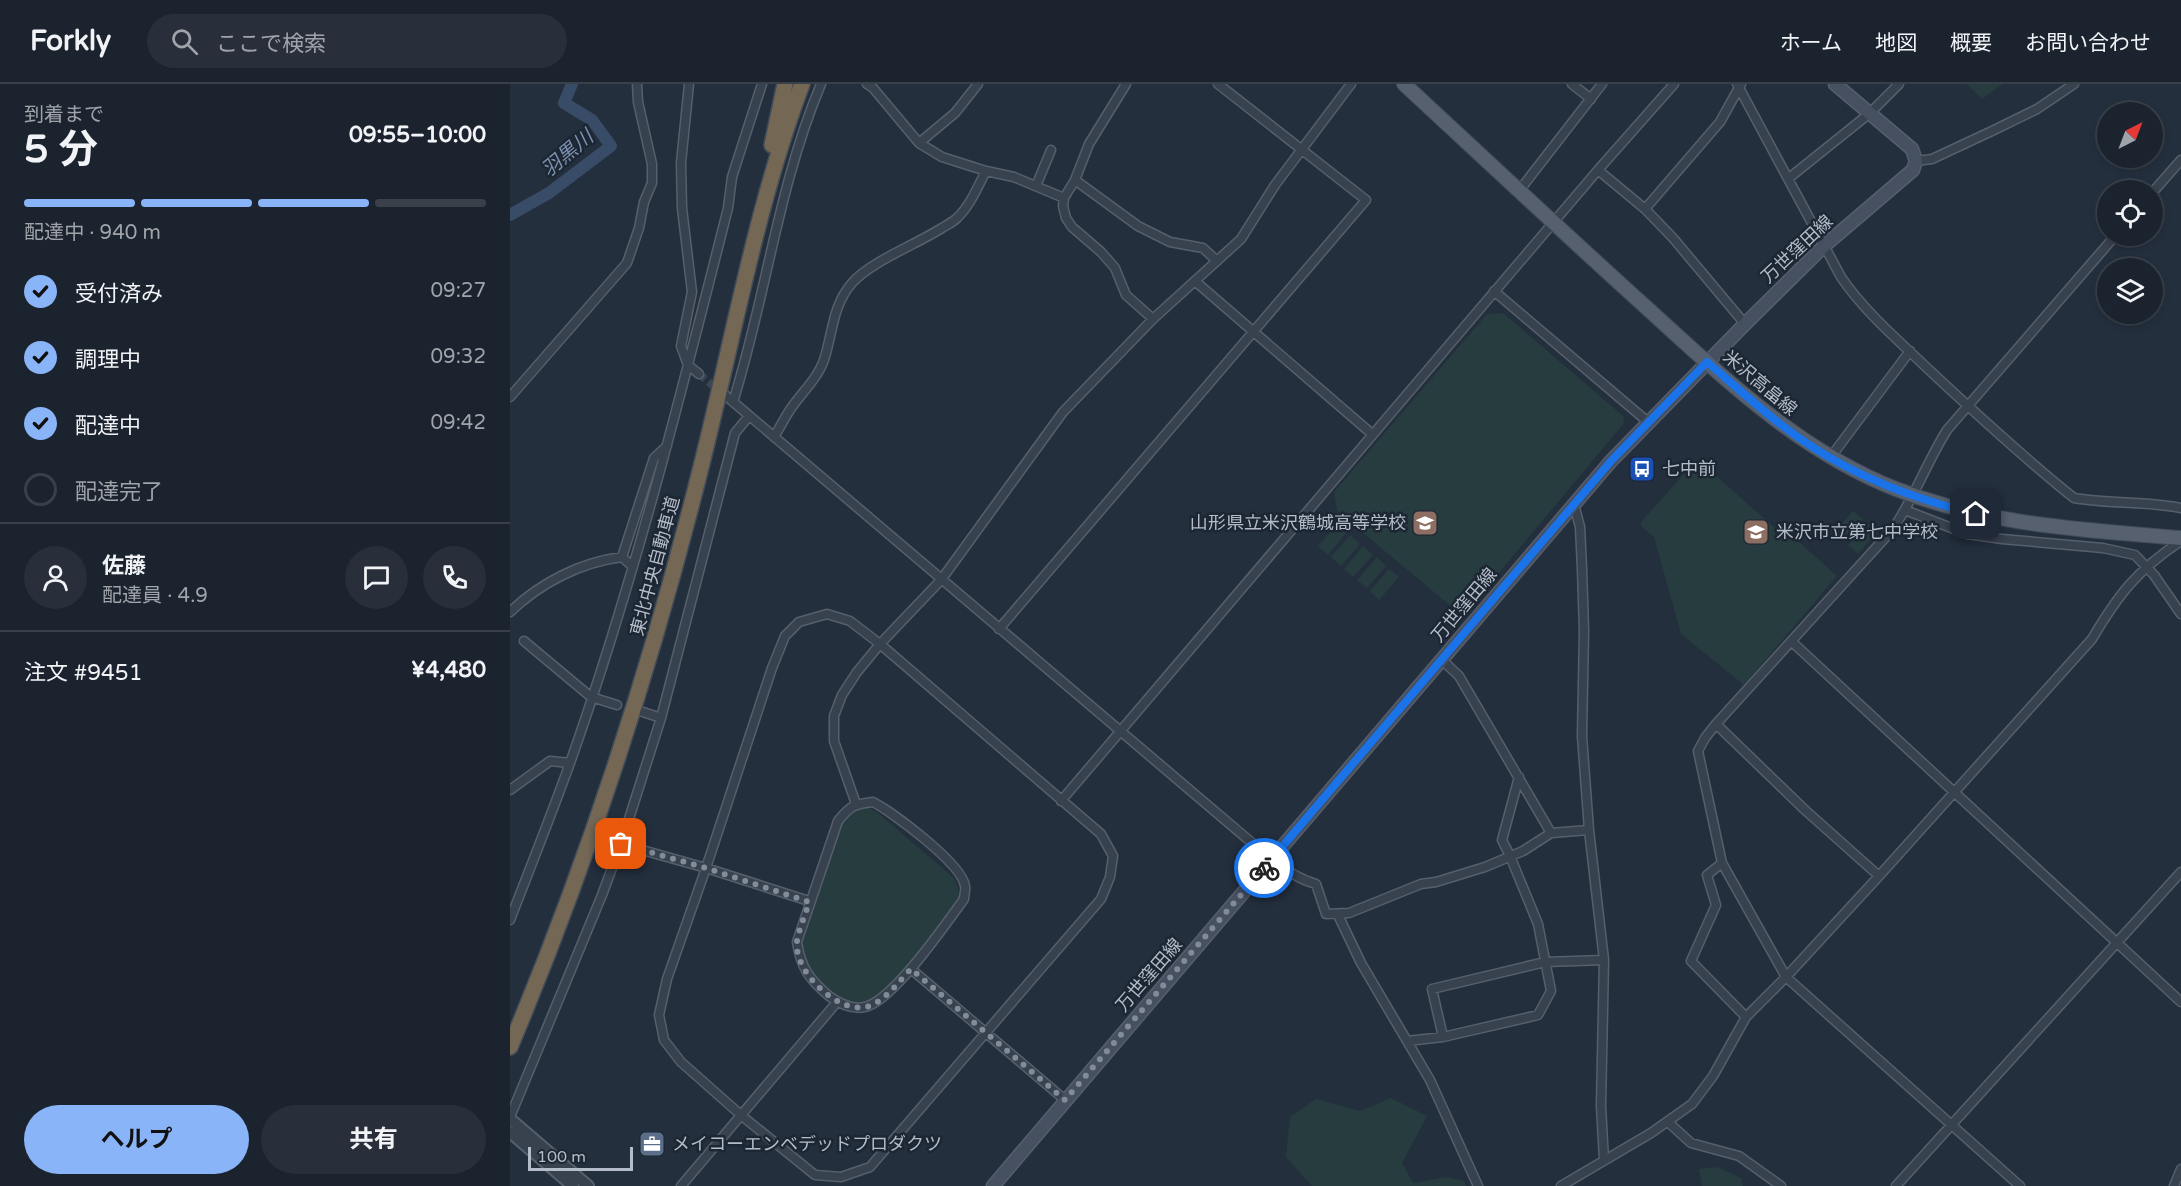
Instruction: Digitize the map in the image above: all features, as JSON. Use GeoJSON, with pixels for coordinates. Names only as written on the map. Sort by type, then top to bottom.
{"type":"FeatureCollection","features":[{"type":"Feature","properties":{"kind":"highway"},"geometry":{"type":"LineString","coordinates":[[771,148],[785,84]]}},
{"type":"Feature","properties":{"kind":"highway","name":"東北中央自動車道"},"geometry":{"type":"LineString","coordinates":[[510,1029],[559,906],[643,655],[693,469],[771,148],[793,84]]}},
{"type":"Feature","properties":{"kind":"highway","name":"東北中央自動車道"},"geometry":{"type":"LineString","coordinates":[[510,1047],[563,915],[600,810],[652,648],[699,477],[770,182],[802,84]]}},
{"type":"Feature","properties":{"kind":"main road","name":"米沢高畠線"},"geometry":{"type":"LineString","coordinates":[[1404,84],[1707,362],[1783,425],[1830,458],[1867,477],[1949,507],[2009,520],[2181,540]]}},
{"type":"Feature","properties":{"kind":"main road"},"geometry":{"type":"LineString","coordinates":[[1835,84],[1908,144],[1916,160]]}},
{"type":"Feature","properties":{"kind":"main road","name":"万世窪田線"},"geometry":{"type":"LineString","coordinates":[[993,1186],[1574,504],[1648,422],[1744,324],[1824,246],[1913,170],[1916,160]]}},
{"type":"Feature","properties":{"kind":"street"},"geometry":{"type":"LineString","coordinates":[[510,397],[627,263],[639,228],[644,202],[652,183],[652,164],[638,102],[637,84]]}},
{"type":"Feature","properties":{"kind":"street"},"geometry":{"type":"LineString","coordinates":[[689,84],[681,163],[682,208],[692,292],[681,346],[688,365],[699,374]]}},
{"type":"Feature","properties":{"kind":"street"},"geometry":{"type":"LineString","coordinates":[[510,920],[570,763],[632,566],[688,365],[728,208],[732,177],[762,84]]}},
{"type":"Feature","properties":{"kind":"street"},"geometry":{"type":"LineString","coordinates":[[733,402],[793,163],[821,84]]}},
{"type":"Feature","properties":{"kind":"street"},"geometry":{"type":"LineString","coordinates":[[867,84],[919,142],[942,157],[1014,177],[1064,198]]}},
{"type":"Feature","properties":{"kind":"street"},"geometry":{"type":"LineString","coordinates":[[919,142],[955,113],[978,84]]}},
{"type":"Feature","properties":{"kind":"street"},"geometry":{"type":"LineString","coordinates":[[1126,84],[1089,144],[1075,180],[1064,198],[1063,206],[1066,218],[1072,227],[1101,252],[1114,268],[1126,295],[1153,319]]}},
{"type":"Feature","properties":{"kind":"street"},"geometry":{"type":"LineString","coordinates":[[999,629],[1366,200],[1218,84]]}},
{"type":"Feature","properties":{"kind":"street"},"geometry":{"type":"LineString","coordinates":[[856,804],[844,776],[834,741],[834,716],[842,695],[880,644],[941,580],[1063,412],[1153,319],[1241,239],[1301,148],[1351,84]]}},
{"type":"Feature","properties":{"kind":"street"},"geometry":{"type":"LineString","coordinates":[[1572,84],[1591,99]]}},
{"type":"Feature","properties":{"kind":"street"},"geometry":{"type":"LineString","coordinates":[[1519,190],[1602,84]]}},
{"type":"Feature","properties":{"kind":"street"},"geometry":{"type":"LineString","coordinates":[[1061,801],[1494,291],[1674,84]]}},
{"type":"Feature","properties":{"kind":"street"},"geometry":{"type":"LineString","coordinates":[[1789,178],[1870,113],[1899,84]]}},
{"type":"Feature","properties":{"kind":"street"},"geometry":{"type":"LineString","coordinates":[[1916,160],[1932,159],[1992,131],[2037,109],[2074,84]]}},
{"type":"Feature","properties":{"kind":"street"},"geometry":{"type":"LineString","coordinates":[[1645,209],[1720,122],[1740,85]]}},
{"type":"Feature","properties":{"kind":"street"},"geometry":{"type":"LineString","coordinates":[[1740,85],[1849,289],[1910,351],[1968,406],[2074,498],[2093,502],[2181,508]]}},
{"type":"Feature","properties":{"kind":"street"},"geometry":{"type":"LineString","coordinates":[[1036,186],[1051,150]]}},
{"type":"Feature","properties":{"kind":"street"},"geometry":{"type":"LineString","coordinates":[[2163,180],[2181,160]]}},
{"type":"Feature","properties":{"kind":"street"},"geometry":{"type":"LineString","coordinates":[[1598,170],[1645,209],[1674,238],[1744,324]]}},
{"type":"Feature","properties":{"kind":"street"},"geometry":{"type":"LineString","coordinates":[[774,437],[788,412],[818,372],[824,360],[832,323],[838,306],[849,287],[857,278],[896,253],[957,219],[986,171]]}},
{"type":"Feature","properties":{"kind":"street"},"geometry":{"type":"LineString","coordinates":[[1075,180],[1138,226],[1170,242],[1203,248],[1217,261]]}},
{"type":"Feature","properties":{"kind":"street"},"geometry":{"type":"LineString","coordinates":[[2020,1186],[1786,977],[1722,863],[1698,751],[1716,724],[1893,529],[1942,438],[2106,246]]}},
{"type":"Feature","properties":{"kind":"street"},"geometry":{"type":"LineString","coordinates":[[1196,282],[1372,434]]}},
{"type":"Feature","properties":{"kind":"street"},"geometry":{"type":"LineString","coordinates":[[1494,291],[1648,422]]}},
{"type":"Feature","properties":{"kind":"street"},"geometry":{"type":"LineString","coordinates":[[1830,458],[1910,351]]}},
{"type":"Feature","properties":{"kind":"street"},"geometry":{"type":"LineString","coordinates":[[725,395],[1271,860],[1289,873],[1316,884],[1326,914],[1338,915],[1369,907],[1421,884],[1436,882],[1485,867],[1551,833],[1589,830]]}},
{"type":"Feature","properties":{"kind":"street"},"geometry":{"type":"LineString","coordinates":[[511,1127],[621,844],[661,718],[735,433],[749,416]]}},
{"type":"Feature","properties":{"kind":"street"},"geometry":{"type":"LineString","coordinates":[[622,557],[654,458],[667,446]]}},
{"type":"Feature","properties":{"kind":"street"},"geometry":{"type":"LineString","coordinates":[[1574,504],[1580,527],[1584,631],[1582,736],[1589,830],[1604,960],[1601,1106],[1604,1160]]}},
{"type":"Feature","properties":{"kind":"street"},"geometry":{"type":"LineString","coordinates":[[1905,510],[1967,534],[2122,551],[2135,555],[2154,574],[2181,614]]}},
{"type":"Feature","properties":{"kind":"street"},"geometry":{"type":"LineString","coordinates":[[1562,1186],[1668,1122],[1692,1104],[1713,1076],[1746,1017],[1879,876],[2092,639],[2128,585],[2146,567],[2181,540]]}},
{"type":"Feature","properties":{"kind":"street"},"geometry":{"type":"LineString","coordinates":[[622,557],[632,566]]}},
{"type":"Feature","properties":{"kind":"street"},"geometry":{"type":"LineString","coordinates":[[510,612],[523,599],[580,566],[622,557]]}},
{"type":"Feature","properties":{"kind":"street"},"geometry":{"type":"LineString","coordinates":[[827,614],[850,621],[880,644],[1101,834],[1113,856],[1110,877],[1101,899],[870,1167],[841,1177],[815,1175],[742,1116],[681,1062],[664,1040],[660,1015],[667,979],[784,636],[799,622],[827,614]]}},
{"type":"Feature","properties":{"kind":"street"},"geometry":{"type":"LineString","coordinates":[[524,641],[591,697],[617,705]]}},
{"type":"Feature","properties":{"kind":"street"},"geometry":{"type":"LineString","coordinates":[[1791,641],[2181,1002]]}},
{"type":"Feature","properties":{"kind":"street"},"geometry":{"type":"LineString","coordinates":[[1441,659],[1459,676],[1551,833]]}},
{"type":"Feature","properties":{"kind":"street"},"geometry":{"type":"LineString","coordinates":[[643,712],[661,718]]}},
{"type":"Feature","properties":{"kind":"street"},"geometry":{"type":"LineString","coordinates":[[1716,724],[1805,810],[1879,876]]}},
{"type":"Feature","properties":{"kind":"street"},"geometry":{"type":"LineString","coordinates":[[510,790],[550,761],[570,763]]}},
{"type":"Feature","properties":{"kind":"street"},"geometry":{"type":"LineString","coordinates":[[1407,1041],[1443,1037],[1538,1015],[1551,991],[1538,924],[1502,840],[1519,777]]}},
{"type":"Feature","properties":{"kind":"street"},"geometry":{"type":"LineString","coordinates":[[873,802],[890,810],[926,840],[960,873],[965,886],[964,899],[911,969],[884,996],[868,1006],[852,1008],[837,1002],[816,984],[800,962],[797,942],[809,902],[838,822],[846,811],[856,804],[873,802]]}},
{"type":"Feature","properties":{"kind":"street"},"geometry":{"type":"LineString","coordinates":[[621,844],[706,868],[809,902]]}},
{"type":"Feature","properties":{"kind":"street"},"geometry":{"type":"LineString","coordinates":[[1722,863],[1707,875],[1716,905],[1691,961],[1746,1017]]}},
{"type":"Feature","properties":{"kind":"street"},"geometry":{"type":"LineString","coordinates":[[1896,1186],[2181,872]]}},
{"type":"Feature","properties":{"kind":"street"},"geometry":{"type":"LineString","coordinates":[[1338,915],[1361,963],[1430,1080],[1478,1186]]}},
{"type":"Feature","properties":{"kind":"street"},"geometry":{"type":"LineString","coordinates":[[1443,1037],[1432,989],[1545,962],[1604,960]]}},
{"type":"Feature","properties":{"kind":"street"},"geometry":{"type":"LineString","coordinates":[[911,969],[1065,1100]]}},
{"type":"Feature","properties":{"kind":"street"},"geometry":{"type":"LineString","coordinates":[[681,1186],[837,1002]]}},
{"type":"Feature","properties":{"kind":"street"},"geometry":{"type":"LineString","coordinates":[[1668,1122],[1691,1143],[1739,1156],[1781,1186]]}},
{"type":"Feature","properties":{"kind":"street"},"geometry":{"type":"LineString","coordinates":[[511,1127],[573,1186]]}},
{"type":"Feature","properties":{"kind":"street"},"geometry":{"type":"LineString","coordinates":[[511,1127],[588,1186]]}},
{"type":"Feature","properties":{"kind":"street"},"geometry":{"type":"LineString","coordinates":[[2174,1186],[2181,1169]]}},
{"type":"Feature","properties":{"kind":"green space"},"geometry":{"type":"Polygon","coordinates":[[[1967,84],[2003,84],[1982,99],[1967,84]]]}},
{"type":"Feature","properties":{"kind":"green space"},"geometry":{"type":"Polygon","coordinates":[[[1503,313],[1623,416],[1624,423],[1468,610],[1459,613],[1337,511],[1334,492],[1487,314],[1503,313]]]}},
{"type":"Feature","properties":{"kind":"green space"},"geometry":{"type":"Polygon","coordinates":[[[1697,459],[1785,537],[1789,533],[1837,576],[1744,685],[1681,634],[1654,537],[1641,526],[1642,521],[1697,459]]]}},
{"type":"Feature","properties":{"kind":"green space"},"geometry":{"type":"Polygon","coordinates":[[[1853,511],[1863,519],[1844,542],[1834,533],[1853,511]]]}},
{"type":"Feature","properties":{"kind":"green space"},"geometry":{"type":"Polygon","coordinates":[[[1868,523],[1878,531],[1858,554],[1848,545],[1868,523]]]}},
{"type":"Feature","properties":{"kind":"green space"},"geometry":{"type":"Polygon","coordinates":[[[1338,524],[1347,532],[1328,555],[1318,546],[1338,524]]]}},
{"type":"Feature","properties":{"kind":"green space"},"geometry":{"type":"Polygon","coordinates":[[[1350,535],[1360,544],[1341,566],[1331,557],[1350,535]]]}},
{"type":"Feature","properties":{"kind":"green space"},"geometry":{"type":"Polygon","coordinates":[[[1363,546],[1373,555],[1353,577],[1344,569],[1363,546]]]}},
{"type":"Feature","properties":{"kind":"green space"},"geometry":{"type":"Polygon","coordinates":[[[1377,557],[1386,566],[1367,588],[1357,580],[1377,557]]]}},
{"type":"Feature","properties":{"kind":"green space"},"geometry":{"type":"Polygon","coordinates":[[[1389,569],[1399,577],[1379,600],[1370,591],[1389,569]]]}},
{"type":"Feature","properties":{"kind":"green space"},"geometry":{"type":"Polygon","coordinates":[[[868,807],[954,878],[958,887],[959,899],[878,1004],[869,1011],[862,1012],[846,1007],[827,994],[798,966],[801,947],[840,824],[852,812],[868,807]]]}},
{"type":"Feature","properties":{"kind":"green space"},"geometry":{"type":"Polygon","coordinates":[[[1391,1098],[1427,1116],[1402,1163],[1413,1183],[1446,1177],[1464,1181],[1466,1186],[1312,1186],[1286,1157],[1290,1117],[1316,1099],[1360,1111],[1391,1098]]]}},
{"type":"Feature","properties":{"kind":"green space"},"geometry":{"type":"Polygon","coordinates":[[[1717,1167],[1741,1178],[1743,1186],[1702,1186],[1699,1169],[1717,1167]]]}},
{"type":"Feature","properties":{"kind":"waterway","name":"羽黒川"},"geometry":{"type":"LineString","coordinates":[[510,215],[549,193],[611,146],[592,120],[564,103],[572,84]]}},
{"type":"Feature","properties":{"kind":"tunnel"},"geometry":{"type":"LineString","coordinates":[[699,374],[722,393]]}},
{"type":"Feature","properties":{"kind":"way so far"},"geometry":{"type":"LineString","coordinates":[[621,844],[706,868],[809,902],[797,942],[800,962],[816,984],[837,1002],[852,1008],[868,1006],[884,996],[911,969],[1065,1100],[1264,868]]}},
{"type":"Feature","properties":{"kind":"place","name":"七中前"},"geometry":{"type":"Point","coordinates":[1642,469]}},
{"type":"Feature","properties":{"kind":"place","name":"山形県立米沢鶴城高等学校"},"geometry":{"type":"Point","coordinates":[1425,523]}},
{"type":"Feature","properties":{"kind":"place","name":"米沢市立第七中学校"},"geometry":{"type":"Point","coordinates":[1756,532]}},
{"type":"Feature","properties":{"kind":"place","name":"メイコーエンベデッドプロダクツ"},"geometry":{"type":"Point","coordinates":[652,1144]}},
{"type":"Feature","properties":{"kind":"route"},"geometry":{"type":"LineString","coordinates":[[1264,868],[1611,461],[1707,362],[1783,425],[1830,458],[1895,489],[1976,514]]}}]}
